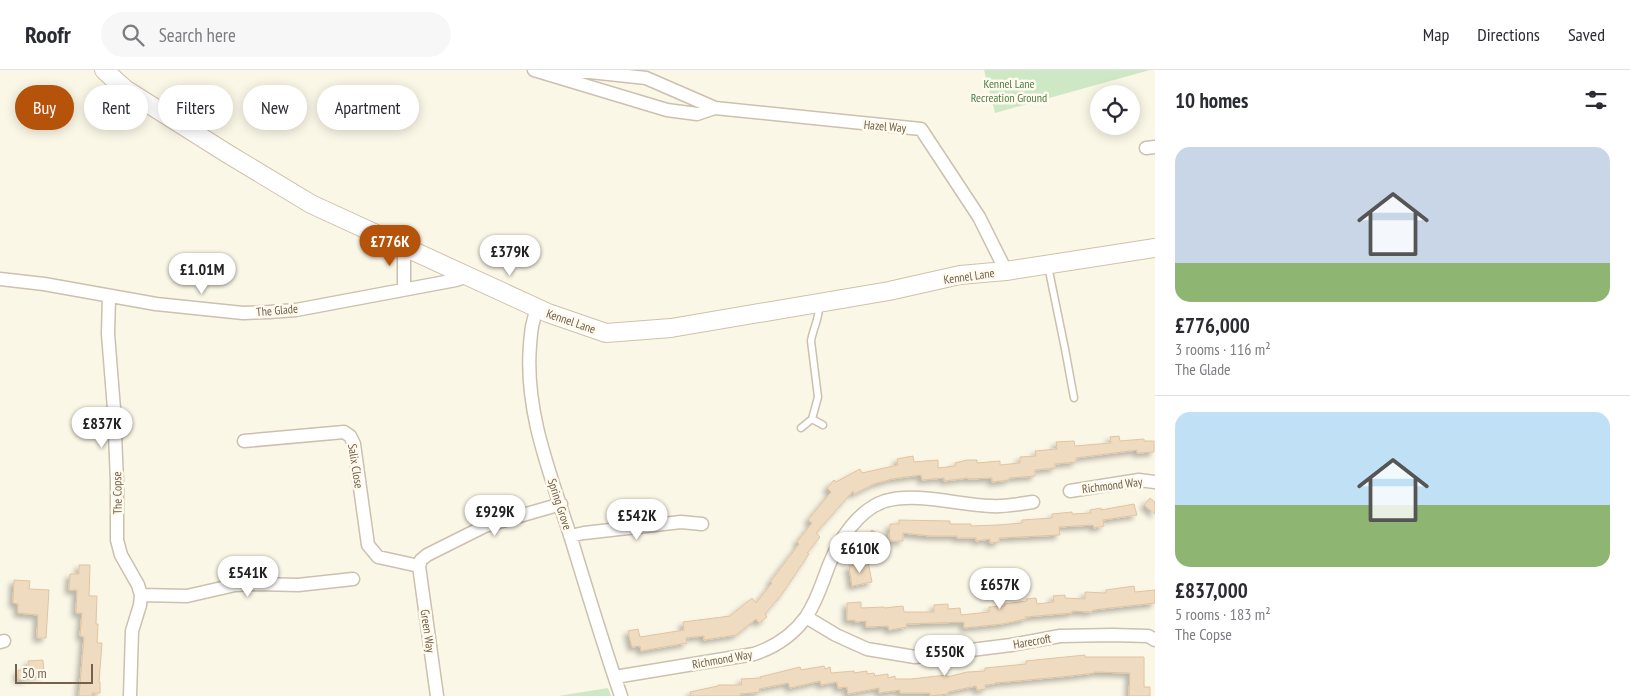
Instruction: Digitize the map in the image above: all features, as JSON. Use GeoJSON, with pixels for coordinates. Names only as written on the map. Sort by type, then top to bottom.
{"type":"FeatureCollection","features":[{"type":"Feature","properties":{"kind":"street","name":"Kennel Lane"},"geometry":{"type":"LineString","coordinates":[[104,70],[126,89],[285,189],[344,220],[548,313],[606,333],[671,328],[889,291],[960,275],[1006,271],[1155,248]]}},
{"type":"Feature","properties":{"kind":"street","name":"Hazel Way"},"geometry":{"type":"LineString","coordinates":[[534,70],[667,110],[697,114],[715,108]]}},
{"type":"Feature","properties":{"kind":"street","name":"Hazel Way"},"geometry":{"type":"LineString","coordinates":[[546,70],[590,72],[646,78],[715,108],[920,129],[979,217],[1006,271]]}},
{"type":"Feature","properties":{"kind":"street"},"geometry":{"type":"LineString","coordinates":[[404,247],[404,289]]}},
{"type":"Feature","properties":{"kind":"street","name":"The Glade"},"geometry":{"type":"LineString","coordinates":[[0,279],[44,284],[109,296],[193,308],[243,313],[296,310],[456,280],[468,276]]}},
{"type":"Feature","properties":{"kind":"street","name":"The Copse"},"geometry":{"type":"LineString","coordinates":[[109,296],[108,334],[114,409],[117,540],[121,555],[138,584],[141,595]]}},
{"type":"Feature","properties":{"kind":"street","name":"Spring Grove"},"geometry":{"type":"LineString","coordinates":[[538,308],[532,324],[529,358],[536,426],[542,451],[561,504],[622,696]]}},
{"type":"Feature","properties":{"kind":"street","name":"Salix Close"},"geometry":{"type":"LineString","coordinates":[[244,441],[344,432],[350,436],[354,444],[368,545],[378,557],[419,566]]}},
{"type":"Feature","properties":{"kind":"street","name":"Richmond Way"},"geometry":{"type":"LineString","coordinates":[[1070,491],[1139,480],[1155,482]]}},
{"type":"Feature","properties":{"kind":"street","name":"Richmond Way"},"geometry":{"type":"LineString","coordinates":[[615,677],[754,654],[769,649],[782,641],[806,618],[815,602],[837,548],[848,531],[871,508],[884,502],[911,498],[992,506],[1033,502]]}},
{"type":"Feature","properties":{"kind":"street"},"geometry":{"type":"LineString","coordinates":[[419,566],[421,560],[427,555],[485,526],[561,504]]}},
{"type":"Feature","properties":{"kind":"street"},"geometry":{"type":"LineString","coordinates":[[570,536],[681,522],[702,524]]}},
{"type":"Feature","properties":{"kind":"street","name":"Green Way"},"geometry":{"type":"LineString","coordinates":[[419,566],[437,696]]}},
{"type":"Feature","properties":{"kind":"street"},"geometry":{"type":"LineString","coordinates":[[130,696],[132,631],[141,595],[188,596],[235,585],[298,585],[353,579]]}},
{"type":"Feature","properties":{"kind":"street","name":"Harecroft"},"geometry":{"type":"LineString","coordinates":[[806,618],[836,635],[867,649],[915,658],[1011,645],[1060,636],[1112,635],[1153,637]]}},
{"type":"Feature","properties":{"kind":"lane"},"geometry":{"type":"LineString","coordinates":[[1047,265],[1074,398]]}},
{"type":"Feature","properties":{"kind":"lane"},"geometry":{"type":"LineString","coordinates":[[801,428],[812,419],[818,397],[811,342],[820,313],[819,303]]}},
{"type":"Feature","properties":{"kind":"lane"},"geometry":{"type":"LineString","coordinates":[[812,419],[823,425]]}},
{"type":"Feature","properties":{"kind":"green space","name":"Kennel Lane Recreation Ground"},"geometry":{"type":"Polygon","coordinates":[[[984,70],[1150,70],[1090,85],[1090,87],[995,113],[984,70]]]}},
{"type":"Feature","properties":{"kind":"green space"},"geometry":{"type":"Polygon","coordinates":[[[608,688],[611,696],[558,696],[608,688]]]}},
{"type":"Feature","properties":{"kind":"building"},"geometry":{"type":"Polygon","coordinates":[[[1119,436],[1120,441],[1144,439],[1144,441],[1154,441],[1154,452],[1137,453],[1137,450],[1076,458],[1076,462],[1055,464],[1055,468],[1035,470],[1035,476],[1009,478],[1009,480],[992,482],[992,478],[968,478],[944,481],[944,478],[922,480],[921,475],[892,479],[874,484],[854,494],[853,491],[816,533],[820,537],[807,553],[809,554],[782,594],[765,614],[767,617],[759,623],[756,619],[736,635],[704,640],[704,636],[686,638],[687,643],[641,651],[640,646],[632,647],[628,631],[638,629],[640,637],[684,630],[683,622],[730,616],[752,598],[756,603],[799,544],[797,542],[812,523],[808,520],[831,492],[827,488],[834,480],[836,482],[860,469],[862,473],[898,465],[897,459],[913,456],[914,462],[938,460],[938,468],[955,466],[955,463],[967,460],[977,460],[977,463],[1000,461],[1000,465],[1020,463],[1020,457],[1036,456],[1035,451],[1057,449],[1056,442],[1074,441],[1075,446],[1111,443],[1110,437],[1119,436]]]}},
{"type":"Feature","properties":{"kind":"building"},"geometry":{"type":"Polygon","coordinates":[[[1150,498],[1155,502],[1155,514],[1144,505],[1150,498]]]}},
{"type":"Feature","properties":{"kind":"building"},"geometry":{"type":"Polygon","coordinates":[[[1134,504],[1137,515],[1103,520],[1104,526],[1094,528],[1093,525],[1059,527],[1060,535],[999,538],[999,542],[990,543],[990,539],[976,541],[976,538],[903,533],[903,541],[889,541],[890,524],[899,524],[899,520],[950,521],[950,524],[971,524],[971,526],[998,525],[1022,523],[1022,520],[1052,518],[1052,514],[1091,513],[1090,510],[1134,504]]]}},
{"type":"Feature","properties":{"kind":"building"},"geometry":{"type":"Polygon","coordinates":[[[872,530],[883,537],[871,553],[873,554],[869,561],[861,555],[865,549],[860,546],[872,530]]]}},
{"type":"Feature","properties":{"kind":"building"},"geometry":{"type":"Polygon","coordinates":[[[868,562],[872,582],[852,586],[849,566],[868,562]]]}},
{"type":"Feature","properties":{"kind":"building"},"geometry":{"type":"Polygon","coordinates":[[[79,565],[90,565],[89,596],[97,596],[97,643],[102,643],[100,693],[92,693],[92,696],[79,696],[84,637],[80,636],[82,613],[76,613],[77,590],[69,590],[70,574],[79,574],[79,565]]]}},
{"type":"Feature","properties":{"kind":"building"},"geometry":{"type":"Polygon","coordinates":[[[14,580],[30,581],[29,589],[49,590],[46,638],[37,638],[38,615],[18,613],[18,604],[13,603],[14,580]]]}},
{"type":"Feature","properties":{"kind":"building"},"geometry":{"type":"Polygon","coordinates":[[[1134,586],[1135,592],[1155,590],[1155,603],[1093,610],[1092,612],[1072,611],[1072,613],[1025,617],[1026,619],[1002,624],[964,628],[964,622],[906,624],[907,627],[889,630],[888,626],[866,627],[866,621],[855,622],[855,620],[847,620],[847,603],[861,602],[861,608],[903,606],[904,612],[934,612],[934,605],[948,604],[948,609],[960,608],[961,615],[989,612],[989,607],[1005,606],[1004,604],[1027,601],[1026,599],[1036,598],[1037,604],[1054,602],[1053,596],[1065,595],[1065,598],[1085,599],[1085,592],[1106,593],[1106,590],[1134,586]]]}},
{"type":"Feature","properties":{"kind":"building"},"geometry":{"type":"Polygon","coordinates":[[[1085,655],[1085,657],[1144,657],[1144,687],[1150,687],[1150,696],[1129,696],[1130,673],[1094,672],[995,683],[985,685],[986,689],[977,690],[976,686],[948,692],[948,694],[930,696],[930,693],[900,693],[900,690],[879,693],[879,688],[848,694],[847,687],[838,688],[837,682],[821,685],[820,681],[790,688],[788,683],[759,689],[760,692],[740,694],[740,696],[691,696],[690,692],[718,685],[742,685],[741,679],[761,678],[800,667],[801,670],[824,666],[825,669],[830,667],[831,673],[867,671],[867,674],[874,673],[875,676],[888,674],[888,678],[895,676],[895,679],[911,679],[947,675],[947,677],[967,672],[985,671],[985,668],[1026,664],[1026,661],[1085,655]]]}},
{"type":"Feature","properties":{"kind":"building"},"geometry":{"type":"Polygon","coordinates":[[[43,660],[44,674],[29,676],[28,661],[43,660]]]}},
{"type":"Feature","properties":{"kind":"building"},"geometry":{"type":"Polygon","coordinates":[[[18,670],[27,670],[27,679],[18,679],[18,670]]]}}]}
